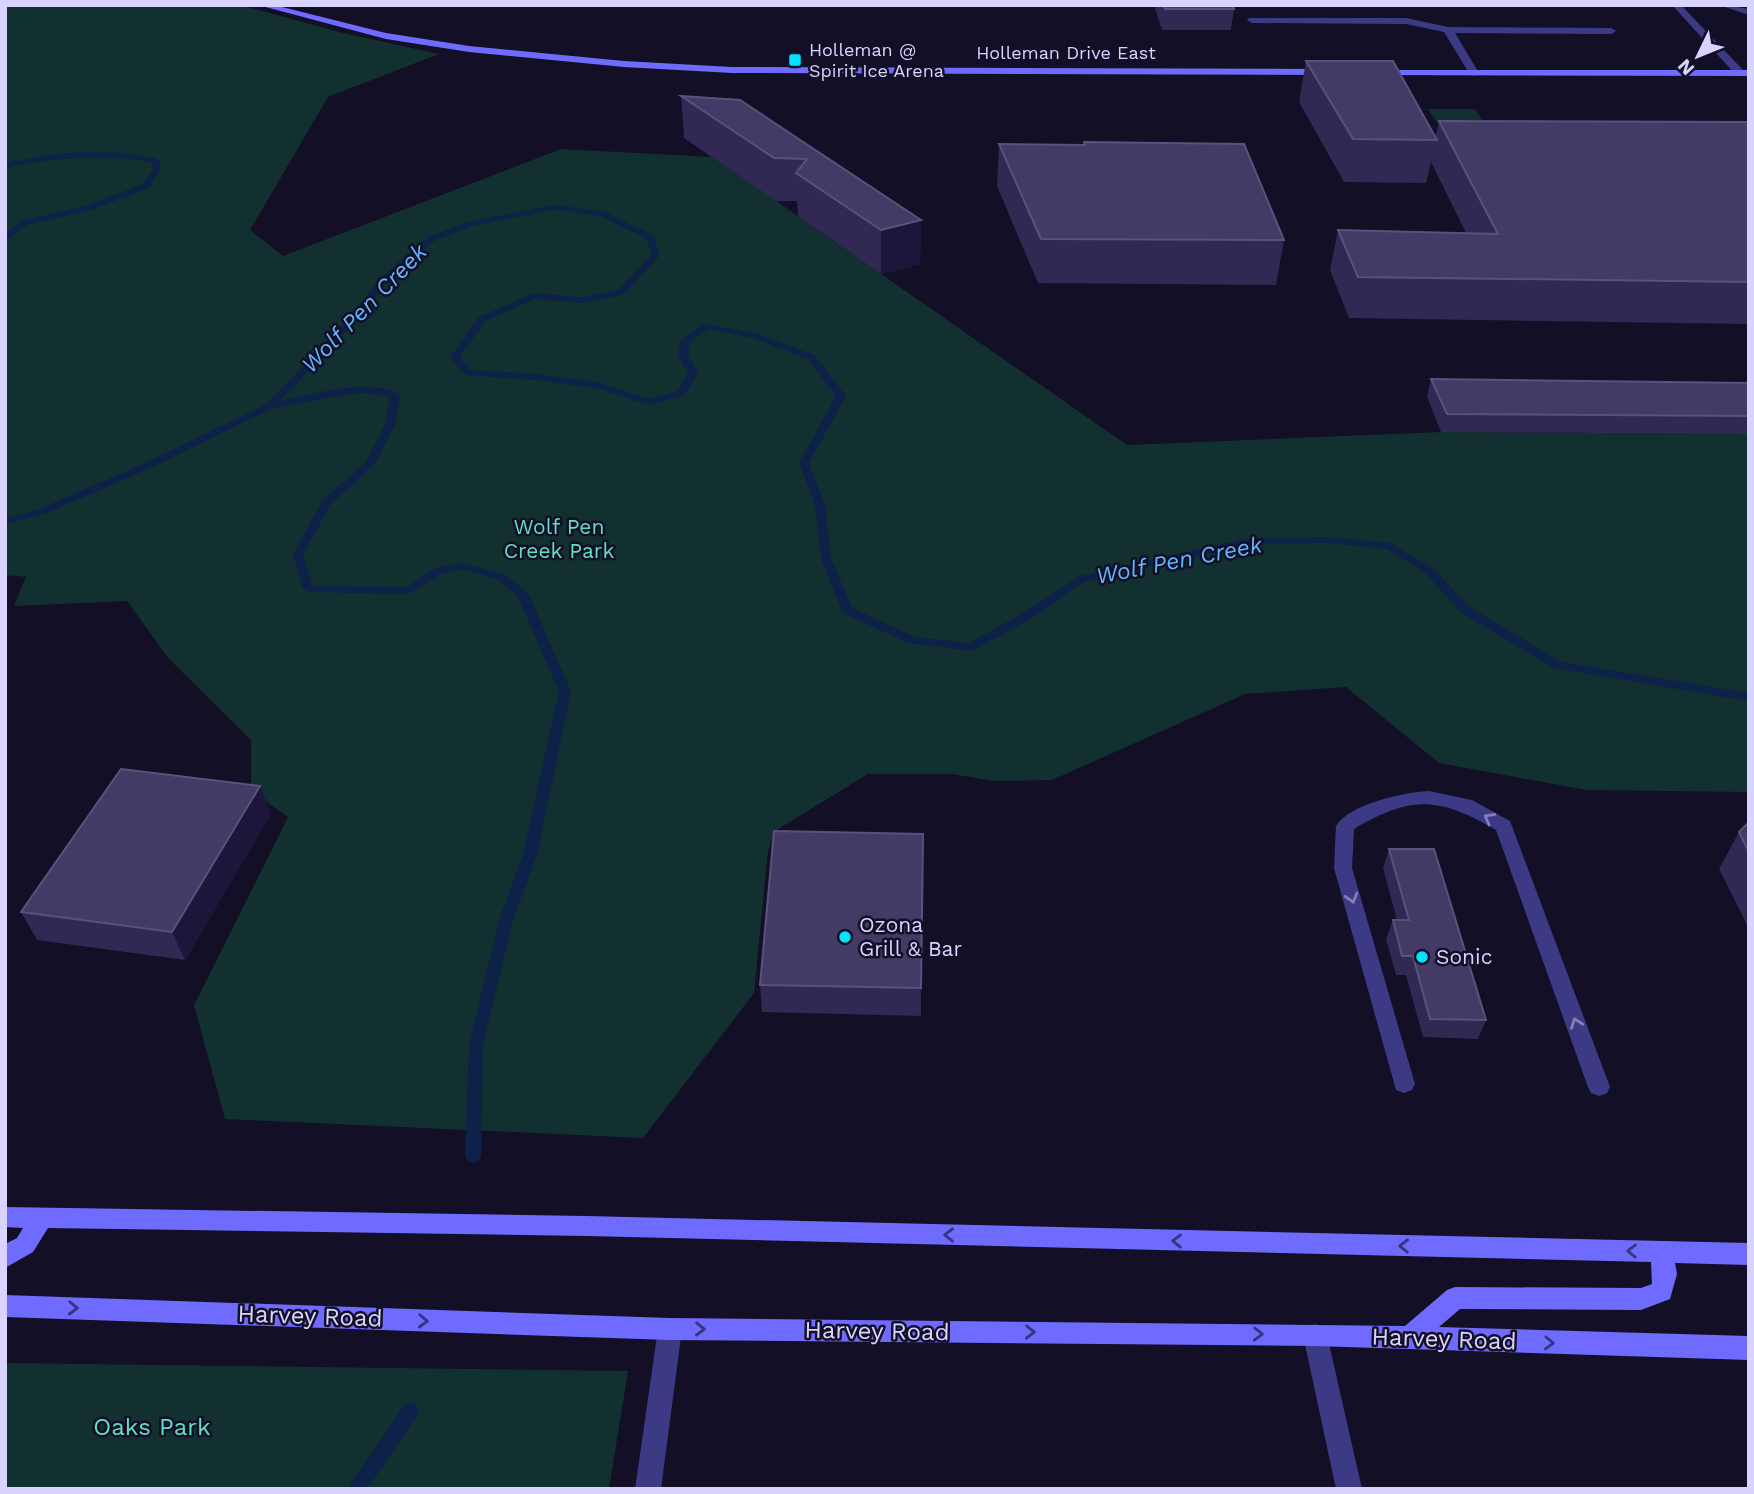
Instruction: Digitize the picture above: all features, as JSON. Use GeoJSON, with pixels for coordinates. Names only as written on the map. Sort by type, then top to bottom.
{"type":"FeatureCollection","features":[{"type":"Feature","properties":{"kind":"main road","name":"Holleman Drive East"},"geometry":{"type":"LineString","coordinates":[[262,5],[386,36],[469,50],[624,64],[732,70],[1338,72]]}},
{"type":"Feature","properties":{"kind":"main road"},"geometry":{"type":"LineString","coordinates":[[1365,72],[1744,73]]}},
{"type":"Feature","properties":{"kind":"main road"},"geometry":{"type":"LineString","coordinates":[[5,1217],[572,1226],[1749,1254]]}},
{"type":"Feature","properties":{"kind":"main road"},"geometry":{"type":"LineString","coordinates":[[5,1257],[25,1245],[42,1218]]}},
{"type":"Feature","properties":{"kind":"main road"},"geometry":{"type":"LineString","coordinates":[[1408,1339],[1455,1298],[1641,1299],[1662,1292],[1665,1275],[1661,1252]]}},
{"type":"Feature","properties":{"kind":"main road","name":"Harvey Road"},"geometry":{"type":"LineString","coordinates":[[5,1306],[670,1329],[1315,1335],[1749,1348]]}},
{"type":"Feature","properties":{"kind":"street"},"geometry":{"type":"LineString","coordinates":[[1676,5],[1744,73]]}},
{"type":"Feature","properties":{"kind":"street"},"geometry":{"type":"LineString","coordinates":[[1728,5],[1749,12]]}},
{"type":"Feature","properties":{"kind":"street"},"geometry":{"type":"LineString","coordinates":[[1252,20],[1403,17],[1448,30],[1611,32]]}},
{"type":"Feature","properties":{"kind":"street"},"geometry":{"type":"LineString","coordinates":[[1448,30],[1474,72]]}},
{"type":"Feature","properties":{"kind":"street"},"geometry":{"type":"LineString","coordinates":[[1404,1084],[1343,868],[1345,827],[1374,808],[1422,796],[1462,803],[1504,826],[1599,1087]]}},
{"type":"Feature","properties":{"kind":"street"},"geometry":{"type":"LineString","coordinates":[[648,1489],[670,1329]]}},
{"type":"Feature","properties":{"kind":"street"},"geometry":{"type":"LineString","coordinates":[[1315,1335],[1349,1489]]}},
{"type":"Feature","properties":{"kind":"green space","name":"Wolf Pen Creek Park"},"geometry":{"type":"Polygon","coordinates":[[[5,5],[240,5],[343,33],[439,54],[328,97],[250,230],[283,256],[561,149],[713,157],[1127,445],[1441,432],[1749,434],[1749,792],[1586,790],[1439,763],[1346,687],[1245,694],[1052,780],[995,781],[952,774],[868,774],[775,831],[768,851],[754,993],[643,1138],[225,1119],[194,1005],[288,817],[251,791],[251,740],[168,658],[127,601],[14,606],[26,577],[5,575],[5,5]]]}},
{"type":"Feature","properties":{"kind":"green space"},"geometry":{"type":"Polygon","coordinates":[[[1428,109],[1475,109],[1497,142],[1451,142],[1428,109]]]}},
{"type":"Feature","properties":{"kind":"green space","name":"Oaks Park"},"geometry":{"type":"Polygon","coordinates":[[[5,1363],[628,1371],[609,1489],[5,1489],[5,1363]]]}},
{"type":"Feature","properties":{"kind":"building"},"geometry":{"type":"Polygon","coordinates":[[[1164,5],[1233,5],[1234,9],[1165,9],[1164,5]]]}},
{"type":"Feature","properties":{"kind":"building"},"geometry":{"type":"Polygon","coordinates":[[[1306,61],[1393,61],[1437,140],[1353,139],[1306,61]]]}},
{"type":"Feature","properties":{"kind":"building"},"geometry":{"type":"Polygon","coordinates":[[[681,96],[740,100],[921,220],[881,230],[796,173],[807,159],[774,158],[681,96]]]}},
{"type":"Feature","properties":{"kind":"building"},"geometry":{"type":"Polygon","coordinates":[[[1439,121],[1749,122],[1749,282],[1358,277],[1338,230],[1498,234],[1439,121]]]}},
{"type":"Feature","properties":{"kind":"building"},"geometry":{"type":"Polygon","coordinates":[[[1084,142],[1244,144],[1284,240],[1041,239],[999,144],[1085,145],[1084,142]]]}},
{"type":"Feature","properties":{"kind":"building"},"geometry":{"type":"Polygon","coordinates":[[[1431,379],[1749,383],[1749,416],[1447,414],[1431,379]]]}},
{"type":"Feature","properties":{"kind":"building"},"geometry":{"type":"Polygon","coordinates":[[[121,769],[260,786],[172,932],[21,912],[121,769]]]}},
{"type":"Feature","properties":{"kind":"building"},"geometry":{"type":"Polygon","coordinates":[[[1749,822],[1749,852],[1739,832],[1749,822]]]}},
{"type":"Feature","properties":{"kind":"building","name":"Ozona Grill & Bar"},"geometry":{"type":"Polygon","coordinates":[[[774,831],[923,834],[921,988],[760,985],[774,831]]]}},
{"type":"Feature","properties":{"kind":"building","name":"Sonic"},"geometry":{"type":"Polygon","coordinates":[[[1389,849],[1434,849],[1486,1020],[1430,1019],[1413,956],[1402,956],[1393,920],[1409,920],[1389,849]]]}},
{"type":"Feature","properties":{"kind":"waterway","name":"Wolf Pen Creek"},"geometry":{"type":"LineString","coordinates":[[5,166],[61,156],[98,154],[155,160],[157,169],[146,186],[88,208],[24,223],[5,240]]}},
{"type":"Feature","properties":{"kind":"waterway","name":"Wolf Pen Creek"},"geometry":{"type":"LineString","coordinates":[[270,406],[351,321],[386,278],[431,239],[470,224],[555,207],[602,214],[650,237],[656,255],[620,293],[581,300],[534,296],[482,319],[455,357],[468,373],[536,377],[597,385],[649,402],[682,393],[693,373],[683,355],[686,340],[707,326],[755,336],[811,357],[841,396],[804,463],[820,505],[826,558],[847,610],[913,640],[971,647],[1022,619],[1080,579],[1244,542],[1326,540],[1390,546],[1430,571],[1464,609],[1558,665],[1749,697]]}},
{"type":"Feature","properties":{"kind":"waterway"},"geometry":{"type":"LineString","coordinates":[[270,406],[350,391],[381,391],[395,395],[390,425],[369,465],[326,503],[298,555],[309,589],[408,591],[440,570],[462,566],[501,577],[522,593],[565,691],[530,855],[506,920],[476,1045],[473,1156]]}},
{"type":"Feature","properties":{"kind":"waterway","name":"Wolf Pen Creek"},"geometry":{"type":"LineString","coordinates":[[5,521],[41,512],[151,464],[270,406]]}},
{"type":"Feature","properties":{"kind":"waterway"},"geometry":{"type":"LineString","coordinates":[[356,1489],[410,1411]]}},
{"type":"Feature","properties":{"kind":"place","name":"Holleman @ Spirit Ice Arena"},"geometry":{"type":"Point","coordinates":[795,60]}},
{"type":"Feature","properties":{"kind":"place","name":"Ozona Grill & Bar"},"geometry":{"type":"Point","coordinates":[845,937]}},
{"type":"Feature","properties":{"kind":"place","name":"Sonic"},"geometry":{"type":"Point","coordinates":[1422,957]}}]}
